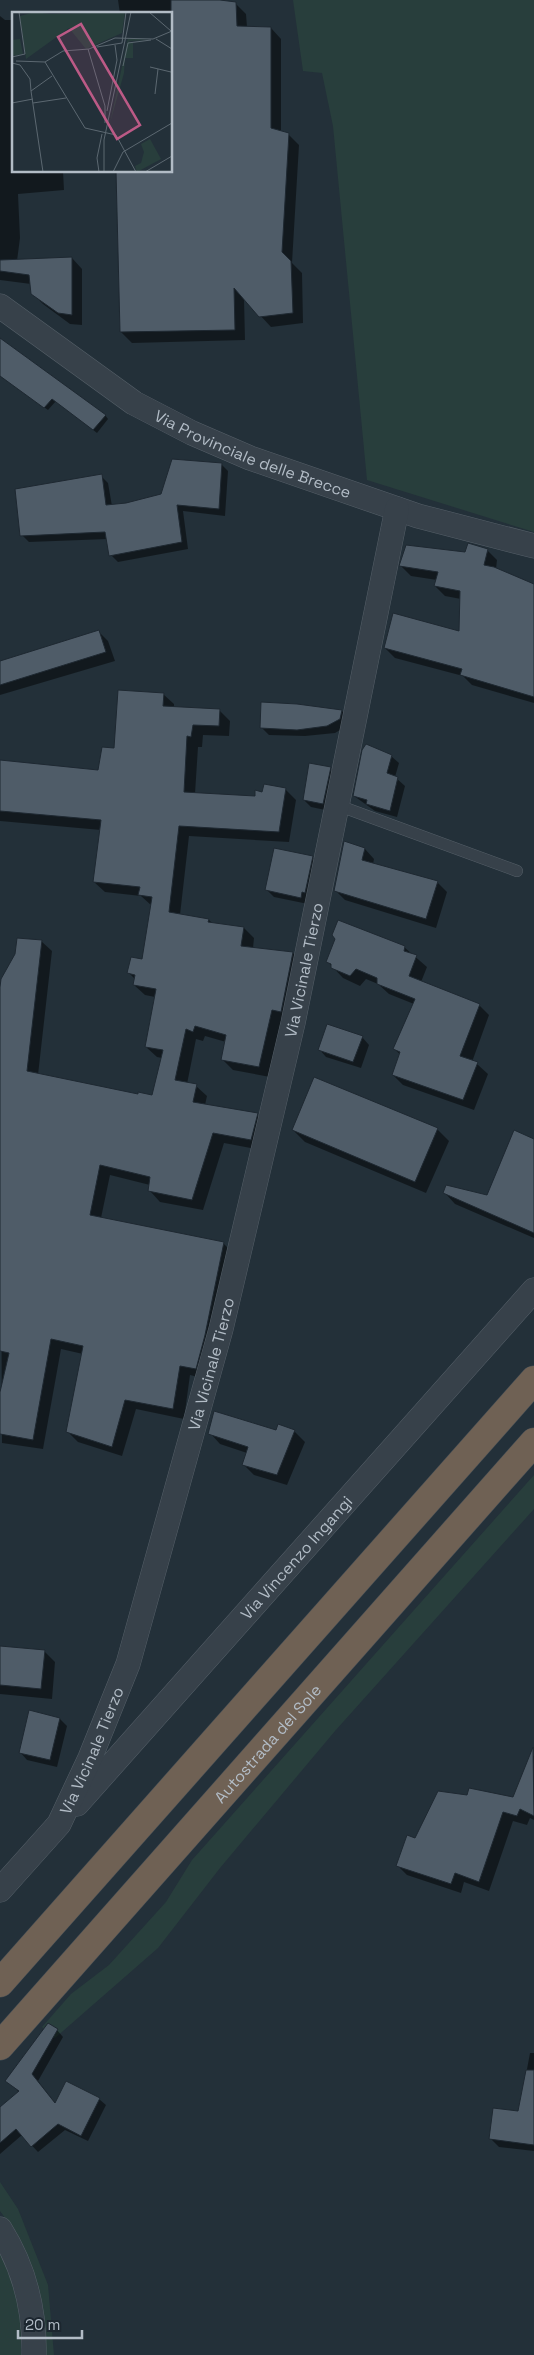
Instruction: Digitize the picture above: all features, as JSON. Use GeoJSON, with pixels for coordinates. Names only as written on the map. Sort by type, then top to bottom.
{"type":"FeatureCollection","features":[{"type":"Feature","properties":{"kind":"highway"},"geometry":{"type":"LineString","coordinates":[[0,1983],[534,1380]]}},
{"type":"Feature","properties":{"kind":"highway","name":"Autostrada del Sole"},"geometry":{"type":"LineString","coordinates":[[0,2046],[534,1442]]}},
{"type":"Feature","properties":{"kind":"street","name":"Via Provinciale delle Brecce"},"geometry":{"type":"LineString","coordinates":[[0,306],[134,403],[192,433],[250,458],[397,509],[534,546]]}},
{"type":"Feature","properties":{"kind":"street","name":"Via Vicinale Tierzo"},"geometry":{"type":"LineString","coordinates":[[0,1890],[58,1824],[93,1750],[128,1664],[219,1339],[293,1023],[397,509]]}},
{"type":"Feature","properties":{"kind":"street","name":"Via Vincenzo Ingangi"},"geometry":{"type":"LineString","coordinates":[[58,1824],[534,1290]]}},
{"type":"Feature","properties":{"kind":"street"},"geometry":{"type":"LineString","coordinates":[[0,2229],[11,2247],[25,2282],[34,2330],[34,2355]]}},
{"type":"Feature","properties":{"kind":"lane"},"geometry":{"type":"LineString","coordinates":[[337,805],[516,871]]}},
{"type":"Feature","properties":{"kind":"green space"},"geometry":{"type":"Polygon","coordinates":[[[293,0],[534,0],[534,532],[367,480],[333,126],[322,73],[303,71],[293,0]]]}},
{"type":"Feature","properties":{"kind":"green space"},"geometry":{"type":"Polygon","coordinates":[[[534,1475],[534,1509],[335,1731],[220,1868],[158,1948],[55,2038],[42,2027],[71,1994],[109,1965],[166,1902],[192,1860],[534,1475]]]}},
{"type":"Feature","properties":{"kind":"green space"},"geometry":{"type":"Polygon","coordinates":[[[0,2182],[18,2209],[48,2285],[54,2355],[43,2355],[17,2234],[0,2211],[0,2182]]]}},
{"type":"Feature","properties":{"kind":"green space"},"geometry":{"type":"Polygon","coordinates":[[[0,2250],[16,2288],[21,2322],[21,2355],[0,2355],[0,2250]]]}},
{"type":"Feature","properties":{"kind":"building"},"geometry":{"type":"Polygon","coordinates":[[[171,0],[220,0],[236,2],[237,26],[271,27],[271,128],[289,133],[282,252],[291,261],[293,313],[259,317],[234,288],[235,330],[120,332],[116,172],[172,172],[171,0]]]}},
{"type":"Feature","properties":{"kind":"building"},"geometry":{"type":"Polygon","coordinates":[[[72,257],[72,315],[58,313],[31,294],[29,275],[0,271],[0,260],[72,257]]]}},
{"type":"Feature","properties":{"kind":"building"},"geometry":{"type":"Polygon","coordinates":[[[0,338],[106,415],[93,430],[52,399],[44,408],[0,376],[0,338]]]}},
{"type":"Feature","properties":{"kind":"building"},"geometry":{"type":"Polygon","coordinates":[[[172,459],[222,463],[219,509],[177,505],[182,542],[109,556],[105,532],[20,536],[15,489],[102,474],[106,505],[126,503],[161,494],[172,459]]]}},
{"type":"Feature","properties":{"kind":"building"},"geometry":{"type":"Polygon","coordinates":[[[468,543],[488,549],[484,565],[494,567],[534,584],[534,697],[460,675],[462,669],[384,648],[393,613],[459,631],[460,591],[434,586],[438,572],[399,566],[406,545],[465,552],[468,543]]]}},
{"type":"Feature","properties":{"kind":"building"},"geometry":{"type":"Polygon","coordinates":[[[99,630],[106,652],[0,685],[0,661],[99,630]]]}},
{"type":"Feature","properties":{"kind":"building"},"geometry":{"type":"Polygon","coordinates":[[[118,690],[164,693],[163,706],[220,709],[219,726],[193,725],[191,737],[187,736],[184,792],[255,796],[255,790],[262,792],[264,784],[286,788],[279,832],[179,826],[169,912],[209,919],[208,922],[244,927],[241,946],[293,952],[281,1012],[272,1010],[259,1067],[221,1060],[226,1035],[195,1026],[193,1032],[186,1029],[175,1080],[197,1084],[193,1102],[258,1113],[251,1140],[213,1133],[192,1200],[148,1191],[150,1177],[100,1165],[90,1215],[224,1242],[196,1369],[180,1366],[173,1409],[125,1400],[112,1447],[66,1432],[83,1346],[51,1339],[33,1440],[0,1434],[0,1392],[9,1353],[0,1351],[0,987],[1,979],[15,954],[17,938],[42,940],[27,1071],[138,1094],[138,1092],[152,1095],[163,1050],[145,1047],[156,989],[133,985],[135,975],[127,973],[131,957],[142,959],[152,897],[138,895],[140,887],[93,882],[101,820],[0,811],[0,760],[98,770],[102,747],[114,748],[118,690]]]}},
{"type":"Feature","properties":{"kind":"building"},"geometry":{"type":"Polygon","coordinates":[[[261,702],[297,704],[342,710],[340,719],[327,726],[297,730],[260,728],[261,702]]]}},
{"type":"Feature","properties":{"kind":"building"},"geometry":{"type":"Polygon","coordinates":[[[366,744],[392,755],[387,773],[398,777],[390,811],[366,804],[367,800],[353,796],[362,750],[366,744]]]}},
{"type":"Feature","properties":{"kind":"building"},"geometry":{"type":"Polygon","coordinates":[[[309,763],[331,767],[323,804],[303,800],[309,763]]]}},
{"type":"Feature","properties":{"kind":"building"},"geometry":{"type":"Polygon","coordinates":[[[344,841],[365,848],[362,860],[438,881],[426,919],[334,891],[344,841]]]}},
{"type":"Feature","properties":{"kind":"building"},"geometry":{"type":"Polygon","coordinates":[[[274,848],[313,856],[305,893],[302,892],[301,898],[265,890],[274,848]]]}},
{"type":"Feature","properties":{"kind":"building"},"geometry":{"type":"Polygon","coordinates":[[[338,920],[405,946],[404,951],[417,955],[409,976],[480,1004],[460,1056],[478,1062],[463,1100],[392,1075],[400,1052],[393,1049],[415,999],[377,984],[377,978],[356,969],[350,976],[331,968],[331,964],[326,962],[335,939],[332,935],[338,920]]]}},
{"type":"Feature","properties":{"kind":"building"},"geometry":{"type":"Polygon","coordinates":[[[327,1024],[363,1036],[353,1062],[318,1050],[327,1024]]]}},
{"type":"Feature","properties":{"kind":"building"},"geometry":{"type":"Polygon","coordinates":[[[314,1077],[438,1128],[415,1182],[292,1130],[314,1077]]]}},
{"type":"Feature","properties":{"kind":"building"},"geometry":{"type":"Polygon","coordinates":[[[514,1130],[534,1139],[534,1233],[443,1193],[446,1185],[487,1195],[514,1130]]]}},
{"type":"Feature","properties":{"kind":"building"},"geometry":{"type":"Polygon","coordinates":[[[214,1411],[276,1430],[278,1424],[295,1430],[277,1475],[242,1465],[248,1447],[208,1434],[214,1411]]]}},
{"type":"Feature","properties":{"kind":"building"},"geometry":{"type":"Polygon","coordinates":[[[0,1646],[45,1650],[41,1689],[0,1685],[0,1646]]]}},
{"type":"Feature","properties":{"kind":"building"},"geometry":{"type":"Polygon","coordinates":[[[29,1710],[60,1718],[50,1760],[19,1753],[29,1710]]]}},
{"type":"Feature","properties":{"kind":"building"},"geometry":{"type":"Polygon","coordinates":[[[533,1747],[534,1816],[520,1809],[517,1816],[503,1812],[479,1882],[455,1873],[451,1884],[396,1866],[407,1835],[415,1838],[438,1791],[467,1795],[469,1788],[513,1797],[533,1747]]]}},
{"type":"Feature","properties":{"kind":"building"},"geometry":{"type":"Polygon","coordinates":[[[48,2023],[58,2029],[32,2074],[55,2103],[66,2081],[100,2098],[81,2136],[58,2124],[31,2147],[16,2129],[0,2143],[0,2107],[19,2091],[5,2081],[48,2023]]]}},
{"type":"Feature","properties":{"kind":"building"},"geometry":{"type":"Polygon","coordinates":[[[526,2070],[534,2070],[534,2145],[489,2139],[493,2108],[518,2111],[526,2070]]]}}]}
